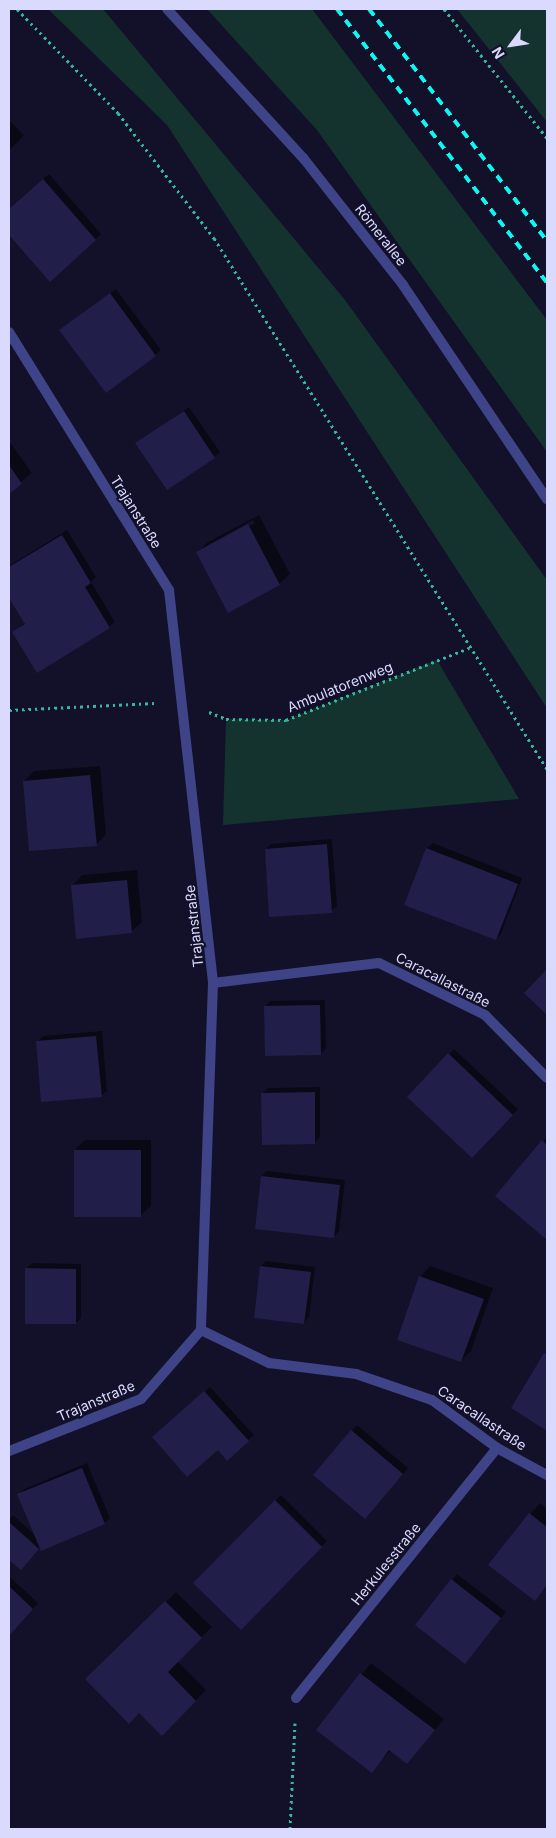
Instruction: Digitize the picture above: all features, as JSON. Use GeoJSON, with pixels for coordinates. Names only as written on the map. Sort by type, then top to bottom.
{"type":"FeatureCollection","features":[{"type":"Feature","properties":{"kind":"street","name":"Römerallee"},"geometry":{"type":"LineString","coordinates":[[167,9],[304,159],[403,285],[547,499]]}},
{"type":"Feature","properties":{"kind":"street","name":"Trajanstraße"},"geometry":{"type":"LineString","coordinates":[[9,332],[169,590],[184,701],[213,983],[201,1330],[141,1399],[9,1451]]}},
{"type":"Feature","properties":{"kind":"street","name":"Caracallastraße"},"geometry":{"type":"LineString","coordinates":[[213,983],[378,962],[485,1015],[547,1078]]}},
{"type":"Feature","properties":{"kind":"street","name":"Caracallastraße"},"geometry":{"type":"LineString","coordinates":[[201,1330],[269,1363],[356,1374],[432,1400],[497,1448],[547,1475]]}},
{"type":"Feature","properties":{"kind":"street","name":"Herkulesstraße"},"geometry":{"type":"LineString","coordinates":[[296,1698],[497,1448]]}},
{"type":"Feature","properties":{"kind":"path"},"geometry":{"type":"LineString","coordinates":[[17,9],[118,113],[214,238],[469,648],[547,769]]}},
{"type":"Feature","properties":{"kind":"path"},"geometry":{"type":"LineString","coordinates":[[444,9],[547,138]]}},
{"type":"Feature","properties":{"kind":"path","name":"Ambulatorenweg"},"geometry":{"type":"LineString","coordinates":[[9,710],[184,701],[226,719],[286,720],[469,648]]}},
{"type":"Feature","properties":{"kind":"path"},"geometry":{"type":"LineString","coordinates":[[290,1829],[296,1698]]}},
{"type":"Feature","properties":{"kind":"green space"},"geometry":{"type":"Polygon","coordinates":[[[48,9],[103,9],[345,300],[547,580],[547,708],[167,125],[48,9]]]}},
{"type":"Feature","properties":{"kind":"green space"},"geometry":{"type":"Polygon","coordinates":[[[207,9],[312,9],[547,320],[547,452],[317,130],[207,9]]]}},
{"type":"Feature","properties":{"kind":"green space"},"geometry":{"type":"Polygon","coordinates":[[[457,9],[547,9],[547,122],[457,9]]]}},
{"type":"Feature","properties":{"kind":"green space"},"geometry":{"type":"Polygon","coordinates":[[[437,660],[519,799],[223,825],[226,719],[286,720],[437,660]]]}},
{"type":"Feature","properties":{"kind":"building"},"geometry":{"type":"Polygon","coordinates":[[[43,179],[96,240],[50,282],[9,235],[9,209],[43,179]]]}},
{"type":"Feature","properties":{"kind":"building"},"geometry":{"type":"Polygon","coordinates":[[[110,293],[156,356],[106,393],[59,330],[110,293]]]}},
{"type":"Feature","properties":{"kind":"building"},"geometry":{"type":"Polygon","coordinates":[[[184,411],[215,458],[167,490],[135,443],[184,411]]]}},
{"type":"Feature","properties":{"kind":"building"},"geometry":{"type":"Polygon","coordinates":[[[9,465],[22,484],[9,494],[9,465]]]}},
{"type":"Feature","properties":{"kind":"building"},"geometry":{"type":"Polygon","coordinates":[[[248,524],[280,585],[228,613],[196,552],[248,524]]]}},
{"type":"Feature","properties":{"kind":"building"},"geometry":{"type":"Polygon","coordinates":[[[62,535],[91,583],[85,587],[110,628],[37,673],[12,632],[25,624],[9,598],[9,567],[62,535]]]}},
{"type":"Feature","properties":{"kind":"building"},"geometry":{"type":"Polygon","coordinates":[[[90,775],[97,846],[29,851],[23,781],[90,775]]]}},
{"type":"Feature","properties":{"kind":"building"},"geometry":{"type":"Polygon","coordinates":[[[327,844],[332,913],[269,917],[265,849],[327,844]]]}},
{"type":"Feature","properties":{"kind":"building"},"geometry":{"type":"Polygon","coordinates":[[[426,848],[518,884],[496,940],[404,905],[426,848]]]}},
{"type":"Feature","properties":{"kind":"building"},"geometry":{"type":"Polygon","coordinates":[[[127,880],[132,933],[76,939],[71,885],[127,880]]]}},
{"type":"Feature","properties":{"kind":"building"},"geometry":{"type":"Polygon","coordinates":[[[547,969],[547,1015],[524,993],[547,969]]]}},
{"type":"Feature","properties":{"kind":"building"},"geometry":{"type":"Polygon","coordinates":[[[320,1005],[321,1055],[265,1056],[264,1006],[320,1005]]]}},
{"type":"Feature","properties":{"kind":"building"},"geometry":{"type":"Polygon","coordinates":[[[96,1036],[102,1097],[41,1102],[36,1041],[96,1036]]]}},
{"type":"Feature","properties":{"kind":"building"},"geometry":{"type":"Polygon","coordinates":[[[448,1053],[513,1115],[472,1158],[407,1097],[448,1053]]]}},
{"type":"Feature","properties":{"kind":"building"},"geometry":{"type":"Polygon","coordinates":[[[315,1092],[315,1144],[262,1145],[261,1093],[315,1092]]]}},
{"type":"Feature","properties":{"kind":"building"},"geometry":{"type":"Polygon","coordinates":[[[542,1140],[547,1145],[547,1240],[495,1196],[542,1140]]]}},
{"type":"Feature","properties":{"kind":"building"},"geometry":{"type":"Polygon","coordinates":[[[74,1150],[141,1150],[141,1217],[74,1217],[74,1150]]]}},
{"type":"Feature","properties":{"kind":"building"},"geometry":{"type":"Polygon","coordinates":[[[261,1176],[340,1185],[334,1238],[255,1229],[261,1176]]]}},
{"type":"Feature","properties":{"kind":"building"},"geometry":{"type":"Polygon","coordinates":[[[260,1266],[311,1272],[304,1324],[254,1318],[260,1266]]]}},
{"type":"Feature","properties":{"kind":"building"},"geometry":{"type":"Polygon","coordinates":[[[25,1268],[76,1269],[76,1324],[25,1324],[25,1268]]]}},
{"type":"Feature","properties":{"kind":"building"},"geometry":{"type":"Polygon","coordinates":[[[419,1276],[484,1299],[461,1362],[397,1340],[419,1276]]]}},
{"type":"Feature","properties":{"kind":"building"},"geometry":{"type":"Polygon","coordinates":[[[544,1353],[547,1354],[547,1431],[511,1408],[544,1353]]]}},
{"type":"Feature","properties":{"kind":"building"},"geometry":{"type":"Polygon","coordinates":[[[204,1391],[249,1441],[227,1461],[218,1450],[187,1477],[152,1437],[204,1391]]]}},
{"type":"Feature","properties":{"kind":"building"},"geometry":{"type":"Polygon","coordinates":[[[351,1430],[403,1474],[365,1519],[313,1475],[351,1430]]]}},
{"type":"Feature","properties":{"kind":"building"},"geometry":{"type":"Polygon","coordinates":[[[82,1468],[105,1524],[41,1551],[17,1494],[82,1468]]]}},
{"type":"Feature","properties":{"kind":"building"},"geometry":{"type":"Polygon","coordinates":[[[275,1500],[322,1547],[241,1630],[193,1583],[275,1500]]]}},
{"type":"Feature","properties":{"kind":"building"},"geometry":{"type":"Polygon","coordinates":[[[529,1513],[547,1527],[547,1585],[535,1601],[488,1565],[529,1513]]]}},
{"type":"Feature","properties":{"kind":"building"},"geometry":{"type":"Polygon","coordinates":[[[9,1522],[39,1549],[21,1570],[9,1560],[9,1522]]]}},
{"type":"Feature","properties":{"kind":"building"},"geometry":{"type":"Polygon","coordinates":[[[451,1579],[501,1618],[465,1664],[415,1625],[451,1579]]]}},
{"type":"Feature","properties":{"kind":"building"},"geometry":{"type":"Polygon","coordinates":[[[9,1586],[33,1609],[9,1636],[9,1586]]]}},
{"type":"Feature","properties":{"kind":"building"},"geometry":{"type":"Polygon","coordinates":[[[165,1601],[202,1638],[168,1672],[196,1701],[162,1736],[139,1713],[129,1724],[85,1679],[165,1601]]]}},
{"type":"Feature","properties":{"kind":"building"},"geometry":{"type":"Polygon","coordinates":[[[360,1673],[435,1730],[407,1764],[389,1750],[372,1773],[316,1730],[360,1673]]]}},
{"type":"Feature","properties":{"kind":"railway"},"geometry":{"type":"LineString","coordinates":[[337,9],[547,283]]}},
{"type":"Feature","properties":{"kind":"railway"},"geometry":{"type":"LineString","coordinates":[[369,9],[547,241]]}}]}
